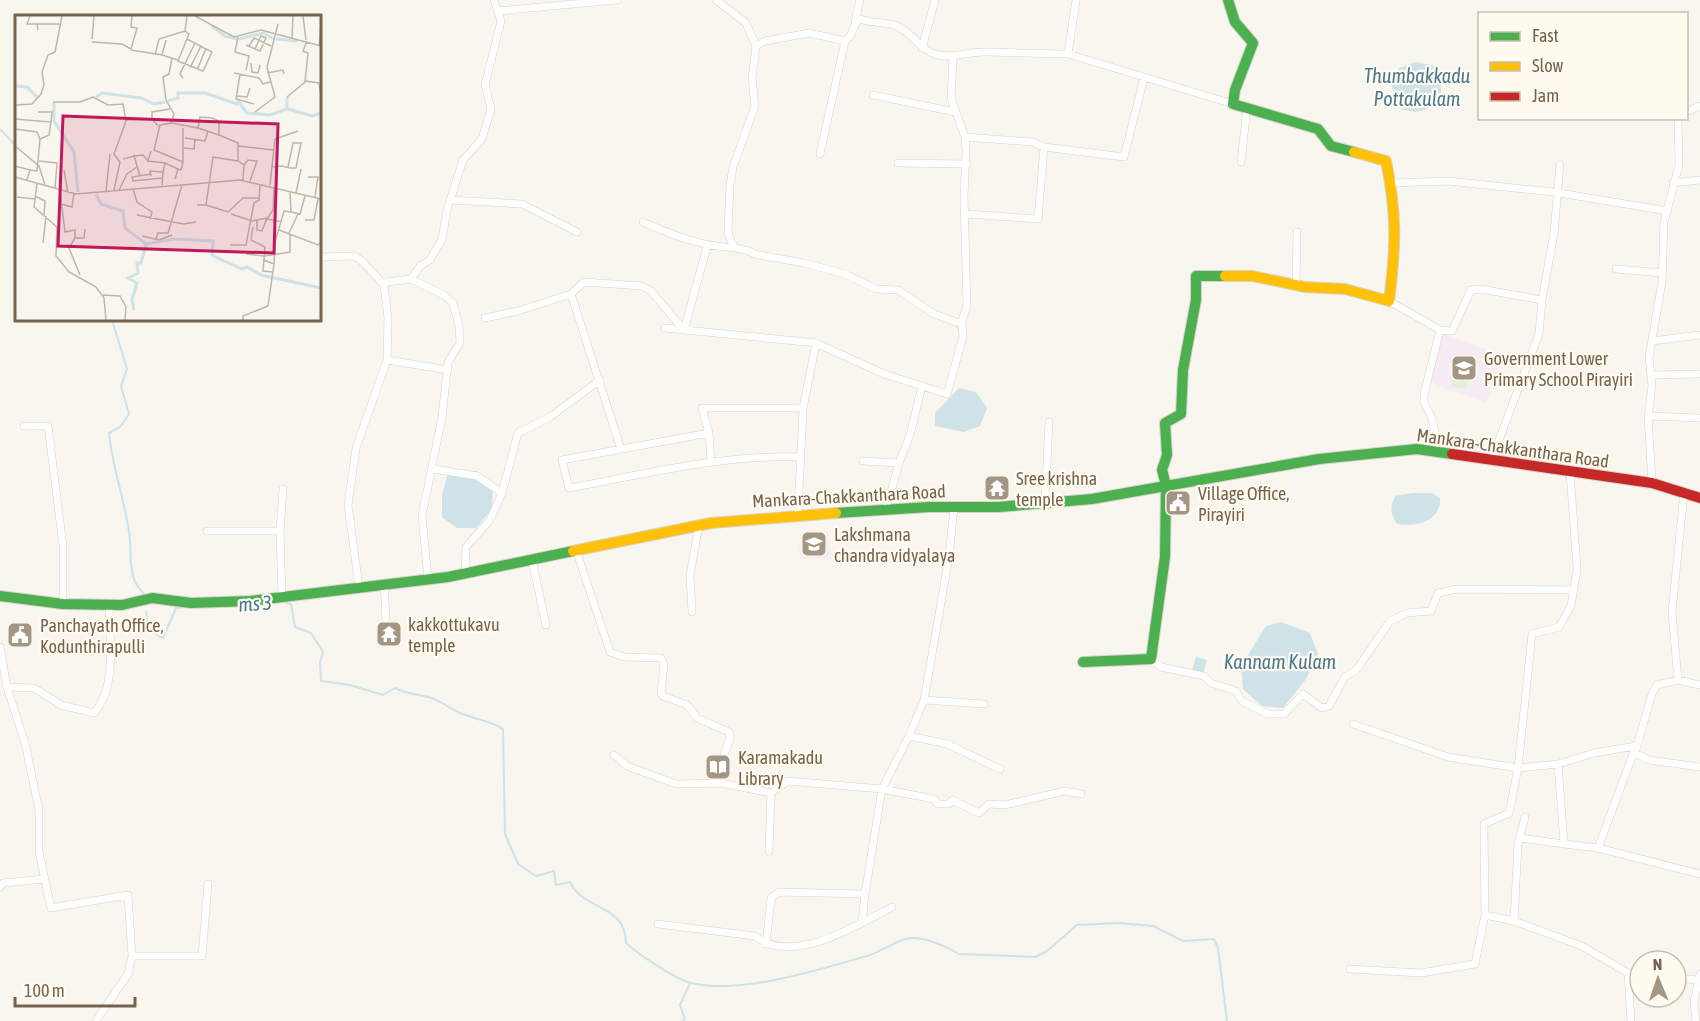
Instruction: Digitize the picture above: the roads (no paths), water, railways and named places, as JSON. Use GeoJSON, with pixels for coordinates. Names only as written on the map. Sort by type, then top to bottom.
{"type":"FeatureCollection","features":[{"type":"Feature","properties":{"kind":"main road"},"geometry":{"type":"LineString","coordinates":[[1083,662],[1150,659],[1158,618],[1165,557],[1166,485],[1162,470],[1167,455],[1165,423],[1181,414],[1183,370],[1196,300],[1196,276],[1252,276],[1296,285],[1345,289],[1389,302],[1396,240],[1392,183],[1388,179],[1386,161],[1331,146],[1323,139],[1318,129],[1308,128],[1288,118],[1276,118],[1257,109],[1233,104],[1234,89],[1245,71],[1254,43],[1234,22],[1228,0]]}},
{"type":"Feature","properties":{"kind":"main road","name":"Mankara-Chakkanthara Road"},"geometry":{"type":"LineString","coordinates":[[0,596],[63,604],[122,605],[152,598],[191,603],[282,596],[465,574],[699,525],[798,514],[886,509],[999,507],[1092,499],[1319,459],[1416,449],[1652,483],[1700,498]]}},
{"type":"Feature","properties":{"kind":"street"},"geometry":{"type":"LineString","coordinates":[[411,279],[420,266],[430,260],[442,239],[450,200],[463,160],[482,139],[491,109],[485,85],[501,21],[494,0]]}},
{"type":"Feature","properties":{"kind":"street"},"geometry":{"type":"LineString","coordinates":[[498,11],[617,0]]}},
{"type":"Feature","properties":{"kind":"street"},"geometry":{"type":"LineString","coordinates":[[716,0],[746,23],[756,46],[752,78],[755,106],[733,167],[730,185],[728,229],[729,237],[735,248]]}},
{"type":"Feature","properties":{"kind":"street"},"geometry":{"type":"LineString","coordinates":[[820,154],[845,41],[849,39],[860,0]]}},
{"type":"Feature","properties":{"kind":"street"},"geometry":{"type":"LineString","coordinates":[[922,48],[935,0]]}},
{"type":"Feature","properties":{"kind":"street"},"geometry":{"type":"LineString","coordinates":[[1068,54],[1076,0]]}},
{"type":"Feature","properties":{"kind":"street"},"geometry":{"type":"LineString","coordinates":[[855,22],[860,19],[896,26],[922,48],[937,55],[953,56],[959,53],[984,52],[1068,54],[1233,104]]}},
{"type":"Feature","properties":{"kind":"street"},"geometry":{"type":"LineString","coordinates":[[756,46],[765,41],[809,33],[845,41]]}},
{"type":"Feature","properties":{"kind":"street"},"geometry":{"type":"LineString","coordinates":[[665,328],[816,343],[884,374],[947,394],[963,337],[961,323],[967,307],[964,196],[967,164],[965,137],[951,98],[953,56]]}},
{"type":"Feature","properties":{"kind":"street"},"geometry":{"type":"LineString","coordinates":[[965,137],[1033,142],[1044,147],[1124,157],[1144,78]]}},
{"type":"Feature","properties":{"kind":"street"},"geometry":{"type":"LineString","coordinates":[[873,95],[955,112]]}},
{"type":"Feature","properties":{"kind":"street"},"geometry":{"type":"LineString","coordinates":[[1241,162],[1247,108]]}},
{"type":"Feature","properties":{"kind":"street"},"geometry":{"type":"LineString","coordinates":[[1652,483],[1648,416],[1651,375],[1649,357],[1662,273],[1664,222],[1679,165],[1678,120]]}},
{"type":"Feature","properties":{"kind":"street"},"geometry":{"type":"LineString","coordinates":[[966,214],[1038,219],[1044,147]]}},
{"type":"Feature","properties":{"kind":"street"},"geometry":{"type":"LineString","coordinates":[[898,163],[967,164]]}},
{"type":"Feature","properties":{"kind":"street"},"geometry":{"type":"LineString","coordinates":[[1491,461],[1539,334],[1542,300],[1559,193],[1560,165]]}},
{"type":"Feature","properties":{"kind":"street"},"geometry":{"type":"LineString","coordinates":[[1673,183],[1700,180]]}},
{"type":"Feature","properties":{"kind":"street"},"geometry":{"type":"LineString","coordinates":[[1392,183],[1448,181],[1559,193],[1668,211]]}},
{"type":"Feature","properties":{"kind":"street"},"geometry":{"type":"LineString","coordinates":[[450,200],[522,204],[577,232]]}},
{"type":"Feature","properties":{"kind":"street"},"geometry":{"type":"LineString","coordinates":[[643,222],[676,237],[707,247],[735,248],[760,256],[794,261],[845,274],[876,289],[898,290],[934,314],[961,323]]}},
{"type":"Feature","properties":{"kind":"street"},"geometry":{"type":"LineString","coordinates":[[1296,285],[1297,232]]}},
{"type":"Feature","properties":{"kind":"street"},"geometry":{"type":"LineString","coordinates":[[684,330],[707,247]]}},
{"type":"Feature","properties":{"kind":"street"},"geometry":{"type":"LineString","coordinates":[[321,257],[355,256],[384,285],[388,318],[387,360],[356,447],[348,506],[359,587]]}},
{"type":"Feature","properties":{"kind":"street"},"geometry":{"type":"LineString","coordinates":[[1616,269],[1662,273]]}},
{"type":"Feature","properties":{"kind":"street"},"geometry":{"type":"LineString","coordinates":[[384,285],[387,282],[411,279],[444,295],[453,303],[460,343],[448,362],[421,528],[428,579]]}},
{"type":"Feature","properties":{"kind":"street"},"geometry":{"type":"LineString","coordinates":[[485,318],[518,311],[571,294],[584,282],[642,285],[651,291],[684,330]]}},
{"type":"Feature","properties":{"kind":"street"},"geometry":{"type":"LineString","coordinates":[[1389,302],[1440,330],[1452,331],[1471,290],[1481,289],[1542,300]]}},
{"type":"Feature","properties":{"kind":"street"},"geometry":{"type":"LineString","coordinates":[[571,294],[621,449]]}},
{"type":"Feature","properties":{"kind":"street"},"geometry":{"type":"LineString","coordinates":[[1440,330],[1424,393],[1424,402],[1432,418],[1440,453]]}},
{"type":"Feature","properties":{"kind":"street"},"geometry":{"type":"LineString","coordinates":[[1652,341],[1700,335]]}},
{"type":"Feature","properties":{"kind":"street"},"geometry":{"type":"LineString","coordinates":[[798,514],[803,408],[816,343]]}},
{"type":"Feature","properties":{"kind":"street"},"geometry":{"type":"LineString","coordinates":[[387,360],[448,370]]}},
{"type":"Feature","properties":{"kind":"street"},"geometry":{"type":"LineString","coordinates":[[1651,375],[1700,374]]}},
{"type":"Feature","properties":{"kind":"street"},"geometry":{"type":"LineString","coordinates":[[465,574],[466,547],[490,520],[502,493],[518,433],[550,417],[600,380]]}},
{"type":"Feature","properties":{"kind":"street"},"geometry":{"type":"LineString","coordinates":[[886,509],[899,463],[910,435],[922,386]]}},
{"type":"Feature","properties":{"kind":"street"},"geometry":{"type":"LineString","coordinates":[[711,462],[709,434],[702,408],[803,408]]}},
{"type":"Feature","properties":{"kind":"street"},"geometry":{"type":"LineString","coordinates":[[1648,416],[1700,418]]}},
{"type":"Feature","properties":{"kind":"street"},"geometry":{"type":"LineString","coordinates":[[1045,503],[1049,422]]}},
{"type":"Feature","properties":{"kind":"street"},"geometry":{"type":"LineString","coordinates":[[24,426],[48,426],[63,546],[63,604]]}},
{"type":"Feature","properties":{"kind":"street"},"geometry":{"type":"LineString","coordinates":[[709,434],[562,460],[569,488],[711,462],[764,455],[801,457]]}},
{"type":"Feature","properties":{"kind":"street"},"geometry":{"type":"LineString","coordinates":[[862,461],[899,463]]}},
{"type":"Feature","properties":{"kind":"street"},"geometry":{"type":"LineString","coordinates":[[432,469],[477,476],[502,493]]}},
{"type":"Feature","properties":{"kind":"street"},"geometry":{"type":"LineString","coordinates":[[1350,969],[1421,973],[1475,964],[1485,915],[1484,824],[1509,813],[1518,768],[1532,634],[1559,627],[1571,606],[1576,569],[1570,472]]}},
{"type":"Feature","properties":{"kind":"street"},"geometry":{"type":"LineString","coordinates":[[282,489],[280,531],[282,596]]}},
{"type":"Feature","properties":{"kind":"street"},"geometry":{"type":"LineString","coordinates":[[1678,680],[1672,612],[1684,493]]}},
{"type":"Feature","properties":{"kind":"street"},"geometry":{"type":"LineString","coordinates":[[862,923],[882,789],[924,700],[949,557],[954,507]]}},
{"type":"Feature","properties":{"kind":"street"},"geometry":{"type":"LineString","coordinates":[[692,612],[690,575],[699,525]]}},
{"type":"Feature","properties":{"kind":"street"},"geometry":{"type":"LineString","coordinates":[[207,531],[280,531]]}},
{"type":"Feature","properties":{"kind":"street"},"geometry":{"type":"LineString","coordinates":[[576,550],[610,652],[624,657],[661,658],[664,664],[661,693],[663,696],[687,705],[697,718],[729,732],[730,738],[714,783]]}},
{"type":"Feature","properties":{"kind":"street"},"geometry":{"type":"LineString","coordinates":[[532,560],[546,625]]}},
{"type":"Feature","properties":{"kind":"street"},"geometry":{"type":"LineString","coordinates":[[384,584],[387,638]]}},
{"type":"Feature","properties":{"kind":"street"},"geometry":{"type":"LineString","coordinates":[[1150,659],[1161,667],[1204,676],[1211,683],[1236,691],[1242,701],[1268,714],[1284,714],[1303,694],[1322,708],[1329,706],[1345,677],[1357,669],[1390,621],[1407,613],[1431,611],[1438,593],[1457,589],[1574,590]]}},
{"type":"Feature","properties":{"kind":"street"},"geometry":{"type":"LineString","coordinates":[[7,687],[34,688],[61,705],[94,713],[104,701],[110,671],[109,604]]}},
{"type":"Feature","properties":{"kind":"street"},"geometry":{"type":"LineString","coordinates":[[0,647],[7,687],[25,743],[39,810],[39,852],[51,908],[128,895],[132,956],[128,974],[96,1021]]}},
{"type":"Feature","properties":{"kind":"street"},"geometry":{"type":"LineString","coordinates":[[1598,848],[1657,685],[1678,680],[1700,685]]}},
{"type":"Feature","properties":{"kind":"street"},"geometry":{"type":"LineString","coordinates":[[924,700],[984,704]]}},
{"type":"Feature","properties":{"kind":"street"},"geometry":{"type":"LineString","coordinates":[[1353,724],[1448,757],[1518,768],[1558,764],[1594,753],[1636,746]]}},
{"type":"Feature","properties":{"kind":"street"},"geometry":{"type":"LineString","coordinates":[[909,736],[947,744],[1000,769]]}},
{"type":"Feature","properties":{"kind":"street"},"geometry":{"type":"LineString","coordinates":[[1636,746],[1635,753],[1649,760],[1700,767]]}},
{"type":"Feature","properties":{"kind":"street"},"geometry":{"type":"LineString","coordinates":[[614,755],[627,766],[676,784],[714,783],[771,793],[788,781],[882,789],[934,799],[938,804],[949,804],[952,800],[980,813],[989,804],[1005,805],[1065,792],[1081,794]]}},
{"type":"Feature","properties":{"kind":"street"},"geometry":{"type":"LineString","coordinates":[[1558,764],[1564,844]]}},
{"type":"Feature","properties":{"kind":"street"},"geometry":{"type":"LineString","coordinates":[[769,851],[771,793]]}},
{"type":"Feature","properties":{"kind":"street"},"geometry":{"type":"LineString","coordinates":[[1514,921],[1520,838],[1525,817]]}},
{"type":"Feature","properties":{"kind":"street"},"geometry":{"type":"LineString","coordinates":[[1520,838],[1598,848],[1700,874]]}},
{"type":"Feature","properties":{"kind":"street"},"geometry":{"type":"LineString","coordinates":[[0,887],[3,883],[44,879]]}},
{"type":"Feature","properties":{"kind":"street"},"geometry":{"type":"LineString","coordinates":[[132,956],[202,956],[208,884]]}},
{"type":"Feature","properties":{"kind":"street"},"geometry":{"type":"LineString","coordinates":[[766,944],[771,898],[779,892],[865,894]]}},
{"type":"Feature","properties":{"kind":"street"},"geometry":{"type":"LineString","coordinates":[[658,924],[755,936],[766,944],[789,946],[824,941],[892,907]]}},
{"type":"Feature","properties":{"kind":"street"},"geometry":{"type":"LineString","coordinates":[[1485,915],[1514,921],[1582,946],[1628,973]]}},
{"type":"Feature","properties":{"kind":"street"},"geometry":{"type":"LineString","coordinates":[[1696,1021],[1694,1002],[1699,977]]}},
{"type":"Feature","properties":{"kind":"water","name":"Thumbakkadu Pottakulam"},"geometry":{"type":"Polygon","coordinates":[[[1416,62],[1436,66],[1441,72],[1441,95],[1427,109],[1410,111],[1396,107],[1392,86],[1399,68],[1416,62]]]}},
{"type":"Feature","properties":{"kind":"water"},"geometry":{"type":"Polygon","coordinates":[[[959,388],[976,392],[987,408],[980,426],[964,432],[935,426],[935,413],[959,388]]]}},
{"type":"Feature","properties":{"kind":"water"},"geometry":{"type":"Polygon","coordinates":[[[477,471],[493,484],[492,509],[476,528],[457,528],[442,517],[442,494],[448,474],[477,471]]]}},
{"type":"Feature","properties":{"kind":"water"},"geometry":{"type":"Polygon","coordinates":[[[1432,493],[1440,498],[1436,513],[1426,521],[1412,525],[1397,524],[1392,510],[1395,496],[1432,493]]]}},
{"type":"Feature","properties":{"kind":"water","name":"Kannam Kulam"},"geometry":{"type":"Polygon","coordinates":[[[1281,622],[1310,633],[1318,654],[1306,679],[1283,708],[1262,706],[1243,689],[1241,666],[1266,626],[1281,622]]]}},
{"type":"Feature","properties":{"kind":"water","name":"Kannam Kulam"},"geometry":{"type":"Polygon","coordinates":[[[1196,657],[1207,660],[1203,674],[1192,671],[1196,657]]]}},
{"type":"Feature","properties":{"kind":"waterway"},"geometry":{"type":"LineString","coordinates":[[0,129],[15,145]]}},
{"type":"Feature","properties":{"kind":"waterway"},"geometry":{"type":"LineString","coordinates":[[112,321],[127,369],[121,386],[129,414],[120,427],[109,433],[129,532],[133,576],[145,597]]}},
{"type":"Feature","properties":{"kind":"waterway"},"geometry":{"type":"LineString","coordinates":[[283,602],[291,604],[295,627],[311,633],[323,652],[320,662],[321,681],[350,685],[383,695],[395,688],[432,698],[458,712],[503,729],[505,834],[518,864],[536,876],[554,871],[556,885],[570,882],[584,898],[612,914],[619,921],[624,930],[626,943],[657,966],[684,981],[711,986],[733,986],[781,979],[870,955],[902,940],[912,938],[936,943],[959,954],[1035,957],[1047,951],[1077,925],[1118,923],[1153,926],[1183,941],[1214,939],[1218,948],[1227,1021]]}},
{"type":"Feature","properties":{"kind":"waterway","name":"ms 3"},"geometry":{"type":"LineString","coordinates":[[146,612],[150,628],[163,638],[176,608],[185,607]]}},
{"type":"Feature","properties":{"kind":"waterway"},"geometry":{"type":"LineString","coordinates":[[682,1021],[685,1019],[680,1005],[690,983]]}},
{"type":"Feature","properties":{"kind":"place","name":"Government Lower Primary School Pirayiri"},"geometry":{"type":"Point","coordinates":[1464,368]}},
{"type":"Feature","properties":{"kind":"place","name":"Sree krishna temple"},"geometry":{"type":"Point","coordinates":[997,488]}},
{"type":"Feature","properties":{"kind":"place","name":"Village Office, Pirayiri"},"geometry":{"type":"Point","coordinates":[1178,503]}},
{"type":"Feature","properties":{"kind":"place","name":"Lakshmana chandra vidyalaya"},"geometry":{"type":"Point","coordinates":[814,544]}},
{"type":"Feature","properties":{"kind":"place","name":"kakkottukavu temple"},"geometry":{"type":"Point","coordinates":[389,634]}},
{"type":"Feature","properties":{"kind":"place","name":"Panchayath Office, Kodunthirapulli"},"geometry":{"type":"Point","coordinates":[20,635]}},
{"type":"Feature","properties":{"kind":"place","name":"Karamakadu Library"},"geometry":{"type":"Point","coordinates":[718,767]}}]}
